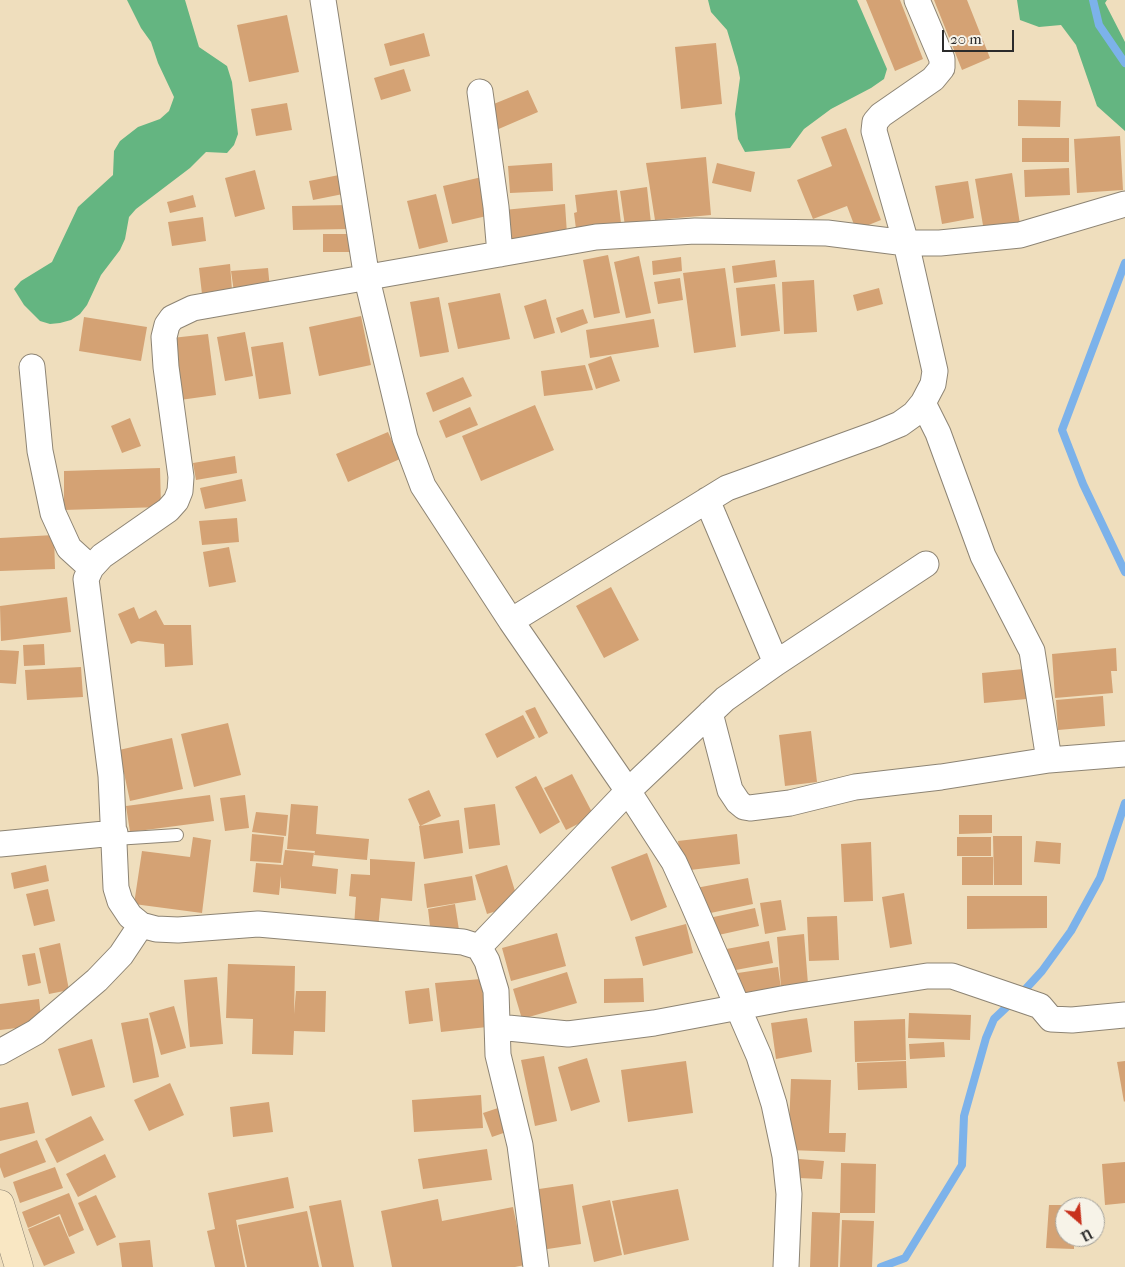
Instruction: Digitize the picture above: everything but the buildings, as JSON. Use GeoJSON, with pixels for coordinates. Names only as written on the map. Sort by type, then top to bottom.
{"type":"FeatureCollection","features":[{"type":"Feature","properties":{"kind":"street"},"geometry":{"type":"LineString","coordinates":[[323,0],[367,279],[405,438],[422,486],[674,862],[759,1056],[774,1104],[785,1156],[789,1194],[786,1267]]}},
{"type":"Feature","properties":{"kind":"street"},"geometry":{"type":"LineString","coordinates":[[511,621],[727,488],[749,478],[900,424],[923,404],[933,384],[935,371],[906,243],[874,126],[881,115],[933,79],[942,68],[942,59],[917,0]]}},
{"type":"Feature","properties":{"kind":"street"},"geometry":{"type":"LineString","coordinates":[[480,92],[496,207],[500,254]]}},
{"type":"Feature","properties":{"kind":"street"},"geometry":{"type":"LineString","coordinates":[[536,1267],[520,1145],[498,1055],[496,991],[487,961],[479,947],[464,942],[258,924],[178,930],[156,929],[141,925],[125,908],[116,888],[111,776],[86,579],[102,556],[168,510],[176,501],[180,491],[181,477],[164,338],[172,318],[193,308],[367,279],[596,237],[695,231],[827,233],[906,243],[940,243],[1020,235],[1125,204]]}},
{"type":"Feature","properties":{"kind":"street"},"geometry":{"type":"LineString","coordinates":[[32,367],[40,451],[53,513],[69,548],[92,568]]}},
{"type":"Feature","properties":{"kind":"street"},"geometry":{"type":"LineString","coordinates":[[923,404],[938,433],[983,556],[1032,651],[1049,760]]}},
{"type":"Feature","properties":{"kind":"street"},"geometry":{"type":"LineString","coordinates":[[707,500],[776,663]]}},
{"type":"Feature","properties":{"kind":"street"},"geometry":{"type":"LineString","coordinates":[[479,947],[628,791],[710,713],[776,663],[926,564]]}},
{"type":"Feature","properties":{"kind":"street"},"geometry":{"type":"LineString","coordinates":[[710,713],[730,790],[738,802],[744,807],[750,808],[790,803],[855,786],[941,777],[1049,760],[1122,754]]}},
{"type":"Feature","properties":{"kind":"street"},"geometry":{"type":"LineString","coordinates":[[0,844],[115,836]]}},
{"type":"Feature","properties":{"kind":"street"},"geometry":{"type":"LineString","coordinates":[[0,1052],[36,1032],[98,980],[121,955],[141,925]]}},
{"type":"Feature","properties":{"kind":"street"},"geometry":{"type":"LineString","coordinates":[[498,1027],[568,1034],[654,1023],[738,1009],[787,998],[927,976],[952,976],[987,986],[1040,1006],[1051,1019],[1072,1020],[1125,1015]]}},
{"type":"Feature","properties":{"kind":"street"},"geometry":{"type":"LineString","coordinates":[[0,1204],[20,1267]]}},
{"type":"Feature","properties":{"kind":"lane"},"geometry":{"type":"LineString","coordinates":[[115,836],[177,835]]}},
{"type":"Feature","properties":{"kind":"green space"},"geometry":{"type":"Polygon","coordinates":[[[127,0],[185,0],[199,47],[227,66],[232,82],[238,134],[234,145],[227,153],[206,152],[190,168],[136,209],[129,217],[125,239],[120,250],[101,275],[87,305],[80,314],[71,320],[50,324],[40,321],[24,305],[14,289],[21,281],[52,262],[78,207],[113,175],[114,151],[120,141],[138,127],[160,119],[169,111],[174,97],[158,63],[151,42],[141,28],[127,0]]]}},
{"type":"Feature","properties":{"kind":"green space"},"geometry":{"type":"Polygon","coordinates":[[[708,0],[857,0],[887,69],[884,79],[831,109],[804,129],[790,148],[745,152],[738,139],[735,114],[740,78],[738,67],[727,30],[711,12],[708,0]]]}},
{"type":"Feature","properties":{"kind":"green space"},"geometry":{"type":"Polygon","coordinates":[[[1017,0],[1107,0],[1105,3],[1125,42],[1125,131],[1097,106],[1076,45],[1061,25],[1039,27],[1020,20],[1017,0]]]}},
{"type":"Feature","properties":{"kind":"waterway"},"geometry":{"type":"LineString","coordinates":[[1093,0],[1099,25],[1125,63]]}},
{"type":"Feature","properties":{"kind":"waterway"},"geometry":{"type":"LineString","coordinates":[[1125,263],[1062,430],[1083,484],[1125,572]]}},
{"type":"Feature","properties":{"kind":"waterway"},"geometry":{"type":"LineString","coordinates":[[1021,994],[1042,971],[1071,931],[1100,878],[1125,803]]}},
{"type":"Feature","properties":{"kind":"waterway"},"geometry":{"type":"LineString","coordinates":[[881,1267],[905,1258],[962,1165],[964,1116],[986,1038],[994,1019],[1012,1002]]}}]}
